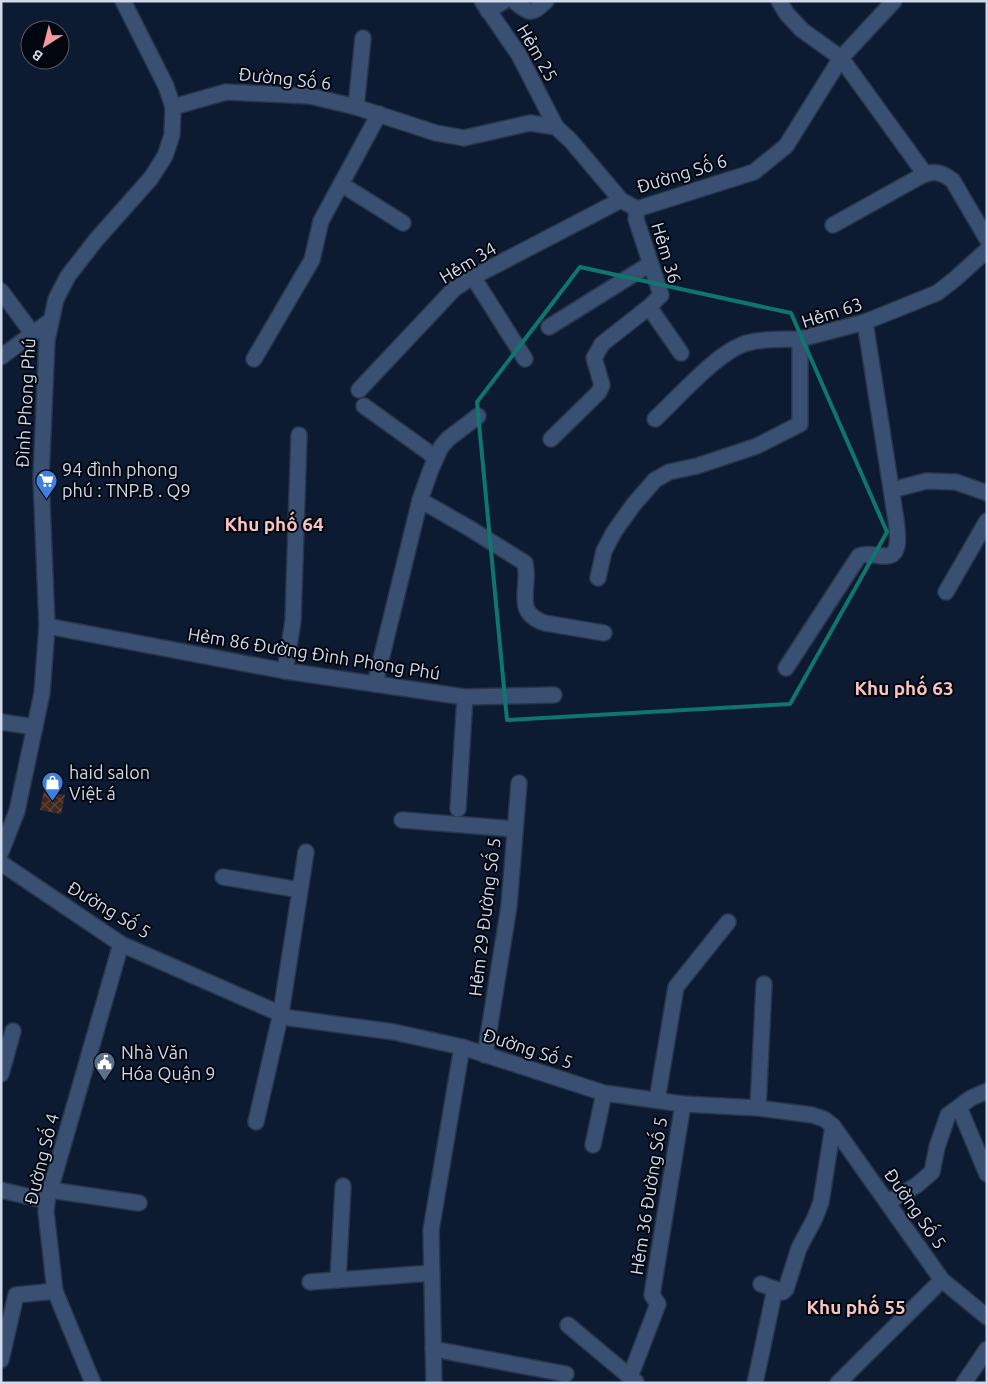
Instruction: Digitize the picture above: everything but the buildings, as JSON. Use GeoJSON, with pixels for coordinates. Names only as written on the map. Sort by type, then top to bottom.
{"type":"FeatureCollection","features":[{"type":"Feature","properties":{"kind":"street","name":"Đình Phong Phú"},"geometry":{"type":"LineString","coordinates":[[1,852],[17,811],[42,693],[47,626],[41,478],[47,340],[50,321],[56,299],[68,276],[96,240],[151,178],[165,156],[172,135],[173,107],[166,86],[123,1]]}},
{"type":"Feature","properties":{"kind":"street"},"geometry":{"type":"LineString","coordinates":[[485,6],[504,1]]}},
{"type":"Feature","properties":{"kind":"street"},"geometry":{"type":"LineString","coordinates":[[514,1],[525,11],[531,12],[536,11],[546,1]]}},
{"type":"Feature","properties":{"kind":"street"},"geometry":{"type":"LineString","coordinates":[[779,1],[786,14],[802,30],[841,58],[926,174]]}},
{"type":"Feature","properties":{"kind":"street","name":"Đường Số 6"},"geometry":{"type":"LineString","coordinates":[[173,107],[226,92],[310,96],[356,107],[436,133],[464,138],[530,123],[556,127],[571,141],[621,200],[636,209],[754,172],[786,146],[841,58],[894,1]]}},
{"type":"Feature","properties":{"kind":"street","name":"Hẻm 25"},"geometry":{"type":"LineString","coordinates":[[485,6],[519,54],[556,127]]}},
{"type":"Feature","properties":{"kind":"street"},"geometry":{"type":"LineString","coordinates":[[356,107],[363,38]]}},
{"type":"Feature","properties":{"kind":"street"},"geometry":{"type":"LineString","coordinates":[[254,359],[312,260],[321,222],[379,114]]}},
{"type":"Feature","properties":{"kind":"street"},"geometry":{"type":"LineString","coordinates":[[833,225],[926,174],[938,172],[946,175],[953,181],[987,239]]}},
{"type":"Feature","properties":{"kind":"street"},"geometry":{"type":"LineString","coordinates":[[341,184],[404,223]]}},
{"type":"Feature","properties":{"kind":"street","name":"Hẻm 34"},"geometry":{"type":"LineString","coordinates":[[359,390],[454,289],[621,200]]}},
{"type":"Feature","properties":{"kind":"street","name":"Hẻm 36"},"geometry":{"type":"LineString","coordinates":[[636,209],[636,218],[661,295],[649,307],[681,353]]}},
{"type":"Feature","properties":{"kind":"street","name":"Hẻm 63"},"geometry":{"type":"LineString","coordinates":[[598,578],[604,551],[614,532],[634,504],[655,480],[669,472],[697,466],[757,446],[800,424],[800,339],[866,322],[937,293],[987,250]]}},
{"type":"Feature","properties":{"kind":"street"},"geometry":{"type":"LineString","coordinates":[[549,327],[650,264]]}},
{"type":"Feature","properties":{"kind":"street"},"geometry":{"type":"LineString","coordinates":[[473,278],[525,359]]}},
{"type":"Feature","properties":{"kind":"street"},"geometry":{"type":"LineString","coordinates":[[1,291],[33,334]]}},
{"type":"Feature","properties":{"kind":"street"},"geometry":{"type":"LineString","coordinates":[[551,440],[599,392],[602,385],[594,358],[602,344],[649,307]]}},
{"type":"Feature","properties":{"kind":"street"},"geometry":{"type":"LineString","coordinates":[[1,357],[50,321]]}},
{"type":"Feature","properties":{"kind":"street"},"geometry":{"type":"LineString","coordinates":[[786,668],[859,556],[868,554],[888,556],[895,551],[897,541],[896,520],[866,322]]}},
{"type":"Feature","properties":{"kind":"street"},"geometry":{"type":"LineString","coordinates":[[655,419],[710,366],[738,346],[758,341],[800,339]]}},
{"type":"Feature","properties":{"kind":"street"},"geometry":{"type":"LineString","coordinates":[[364,406],[435,457]]}},
{"type":"Feature","properties":{"kind":"street"},"geometry":{"type":"LineString","coordinates":[[375,684],[420,500],[435,457],[448,438],[478,416]]}},
{"type":"Feature","properties":{"kind":"street"},"geometry":{"type":"LineString","coordinates":[[285,671],[293,621],[299,435]]}},
{"type":"Feature","properties":{"kind":"street"},"geometry":{"type":"LineString","coordinates":[[892,490],[926,481],[956,482],[987,493]]}},
{"type":"Feature","properties":{"kind":"street"},"geometry":{"type":"LineString","coordinates":[[420,500],[478,533],[525,563],[527,571],[525,604],[528,613],[536,620],[604,633]]}},
{"type":"Feature","properties":{"kind":"street"},"geometry":{"type":"LineString","coordinates":[[946,592],[987,521]]}},
{"type":"Feature","properties":{"kind":"street","name":"Hẻm 86 Đường Đình Phong Phú"},"geometry":{"type":"LineString","coordinates":[[47,626],[285,671],[465,697],[554,695]]}},
{"type":"Feature","properties":{"kind":"street"},"geometry":{"type":"LineString","coordinates":[[458,809],[465,697]]}},
{"type":"Feature","properties":{"kind":"street"},"geometry":{"type":"LineString","coordinates":[[1,722],[35,727]]}},
{"type":"Feature","properties":{"kind":"street","name":"Hẻm 29 Đường Số 5"},"geometry":{"type":"LineString","coordinates":[[485,1056],[509,906],[519,783]]}},
{"type":"Feature","properties":{"kind":"street"},"geometry":{"type":"LineString","coordinates":[[402,820],[515,829]]}},
{"type":"Feature","properties":{"kind":"street"},"geometry":{"type":"LineString","coordinates":[[256,1122],[281,1013],[306,852]]}},
{"type":"Feature","properties":{"kind":"street","name":"Đường Số 5"},"geometry":{"type":"LineString","coordinates":[[1,863],[122,944],[290,1018],[394,1032],[462,1047],[604,1093],[683,1104],[758,1108],[824,1119],[833,1126],[942,1280],[987,1317]]}},
{"type":"Feature","properties":{"kind":"street"},"geometry":{"type":"LineString","coordinates":[[223,876],[300,890]]}},
{"type":"Feature","properties":{"kind":"street"},"geometry":{"type":"LineString","coordinates":[[657,1100],[676,988],[728,922]]}},
{"type":"Feature","properties":{"kind":"street","name":"Đường Số 4"},"geometry":{"type":"LineString","coordinates":[[93,1383],[55,1290],[46,1212],[49,1195],[122,944]]}},
{"type":"Feature","properties":{"kind":"street"},"geometry":{"type":"LineString","coordinates":[[758,1108],[764,984]]}},
{"type":"Feature","properties":{"kind":"street"},"geometry":{"type":"LineString","coordinates":[[1,1074],[13,1032]]}},
{"type":"Feature","properties":{"kind":"street"},"geometry":{"type":"LineString","coordinates":[[434,1383],[431,1230],[462,1047]]}},
{"type":"Feature","properties":{"kind":"street"},"geometry":{"type":"LineString","coordinates":[[888,1202],[917,1185],[932,1172],[937,1147],[948,1114],[971,1098],[987,1091]]}},
{"type":"Feature","properties":{"kind":"street"},"geometry":{"type":"LineString","coordinates":[[593,1145],[604,1093]]}},
{"type":"Feature","properties":{"kind":"street","name":"Hẻm 36 Đường Số 5"},"geometry":{"type":"LineString","coordinates":[[633,1380],[658,1304],[652,1295],[683,1104]]}},
{"type":"Feature","properties":{"kind":"street"},"geometry":{"type":"LineString","coordinates":[[959,1107],[987,1174]]}},
{"type":"Feature","properties":{"kind":"street"},"geometry":{"type":"LineString","coordinates":[[755,1383],[768,1287],[785,1291],[799,1248],[815,1218],[821,1202],[833,1126]]}},
{"type":"Feature","properties":{"kind":"street"},"geometry":{"type":"LineString","coordinates":[[338,1280],[343,1186]]}},
{"type":"Feature","properties":{"kind":"street"},"geometry":{"type":"LineString","coordinates":[[1,1190],[139,1203]]}},
{"type":"Feature","properties":{"kind":"street"},"geometry":{"type":"LineString","coordinates":[[310,1282],[432,1274]]}},
{"type":"Feature","properties":{"kind":"street"},"geometry":{"type":"LineString","coordinates":[[838,1383],[942,1280]]}},
{"type":"Feature","properties":{"kind":"street"},"geometry":{"type":"LineString","coordinates":[[1,1360],[4,1336],[16,1296],[55,1290]]}},
{"type":"Feature","properties":{"kind":"street"},"geometry":{"type":"LineString","coordinates":[[568,1325],[633,1380]]}},
{"type":"Feature","properties":{"kind":"street"},"geometry":{"type":"LineString","coordinates":[[433,1349],[566,1374]]}},
{"type":"Feature","properties":{"kind":"street"},"geometry":{"type":"LineString","coordinates":[[964,1383],[987,1349]]}},
{"type":"Feature","properties":{"kind":"highlighted area"},"geometry":{"type":"Polygon","coordinates":[[[580,267],[791,313],[887,532],[790,704],[507,720],[477,402],[580,267]]]}},
{"type":"Feature","properties":{"kind":"place","name":"94 đình phong phú : TNP.B . Q9"},"geometry":{"type":"Point","coordinates":[46,499]}},
{"type":"Feature","properties":{"kind":"place","name":"haid salon Việt á"},"geometry":{"type":"Point","coordinates":[53,802]}},
{"type":"Feature","properties":{"kind":"place","name":"Nhà Văn Hóa Quận 9"},"geometry":{"type":"Point","coordinates":[105,1082]}},
{"type":"Feature","properties":{"kind":"district","name":"Khu phố 64"},"geometry":{"type":"Point","coordinates":[274,524]}},
{"type":"Feature","properties":{"kind":"district","name":"Khu phố 63"},"geometry":{"type":"Point","coordinates":[904,688]}},
{"type":"Feature","properties":{"kind":"district","name":"Khu phố 55"},"geometry":{"type":"Point","coordinates":[856,1307]}}]}
